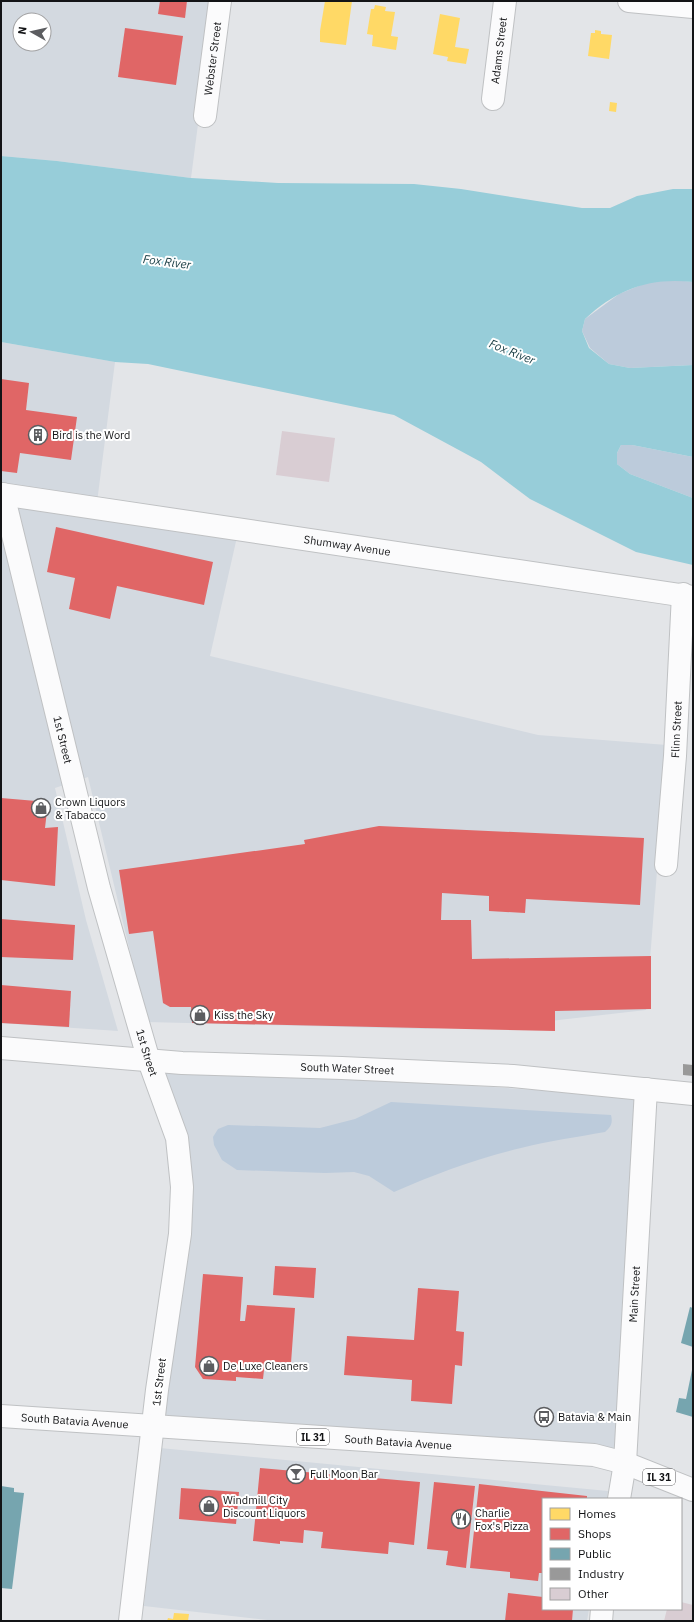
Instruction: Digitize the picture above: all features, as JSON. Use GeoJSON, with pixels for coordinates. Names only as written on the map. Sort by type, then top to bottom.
{"type":"FeatureCollection","features":[{"type":"Feature","properties":{"kind":"street","name":"Webster Street"},"geometry":{"type":"LineString","coordinates":[[205,116],[220,1]]}},
{"type":"Feature","properties":{"kind":"street","name":"Adams Street"},"geometry":{"type":"LineString","coordinates":[[493,99],[506,1]]}},
{"type":"Feature","properties":{"kind":"street"},"geometry":{"type":"LineString","coordinates":[[630,1],[693,7]]}},
{"type":"Feature","properties":{"kind":"street","name":"Shumway Avenue"},"geometry":{"type":"LineString","coordinates":[[2,494],[688,595]]}},
{"type":"Feature","properties":{"kind":"street","name":"1st Street"},"geometry":{"type":"LineString","coordinates":[[2,494],[99,888],[149,1061],[177,1138],[182,1187],[180,1234],[153,1426],[130,1621]]}},
{"type":"Feature","properties":{"kind":"street","name":"Flinn Street"},"geometry":{"type":"LineString","coordinates":[[666,865],[688,595]]}},
{"type":"Feature","properties":{"kind":"street","name":"South Water Street"},"geometry":{"type":"LineString","coordinates":[[1,1048],[149,1061],[513,1076],[693,1094]]}},
{"type":"Feature","properties":{"kind":"street","name":"Main Street"},"geometry":{"type":"LineString","coordinates":[[619,1498],[625,1463],[646,1089]]}},
{"type":"Feature","properties":{"kind":"street","name":"South Batavia Avenue"},"geometry":{"type":"LineString","coordinates":[[1,1416],[594,1455],[625,1463],[693,1490]]}},
{"type":"Feature","properties":{"kind":"street"},"geometry":{"type":"LineString","coordinates":[[600,1621],[602,1610]]}},
{"type":"Feature","properties":{"kind":"shaded area"},"geometry":{"type":"Polygon","coordinates":[[[1,1],[214,1],[191,178],[57,161],[1,156],[1,1]]]}},
{"type":"Feature","properties":{"kind":"shaded area"},"geometry":{"type":"Polygon","coordinates":[[[675,280],[693,282],[693,365],[630,368],[609,364],[590,348],[582,331],[585,319],[619,294],[648,282],[675,280]]]}},
{"type":"Feature","properties":{"kind":"shaded area"},"geometry":{"type":"Polygon","coordinates":[[[1,342],[115,362],[95,518],[237,537],[210,656],[538,735],[667,745],[646,1010],[550,1021],[425,1029],[147,1022],[88,777],[55,788],[86,920],[118,1031],[1,1023],[1,342]]]}},
{"type":"Feature","properties":{"kind":"shaded area"},"geometry":{"type":"Polygon","coordinates":[[[621,445],[632,445],[693,457],[693,498],[630,474],[617,464],[617,453],[621,445]]]}},
{"type":"Feature","properties":{"kind":"shaded area"},"geometry":{"type":"Polygon","coordinates":[[[161,1065],[639,1097],[621,1450],[162,1418],[187,1234],[161,1065]]]}},
{"type":"Feature","properties":{"kind":"shaded area"},"geometry":{"type":"Polygon","coordinates":[[[391,1102],[611,1115],[612,1123],[605,1132],[542,1143],[505,1152],[441,1173],[394,1192],[369,1176],[354,1172],[325,1173],[237,1170],[222,1160],[214,1145],[213,1137],[218,1129],[228,1125],[320,1128],[355,1119],[391,1102]]]}},
{"type":"Feature","properties":{"kind":"shaded area"},"geometry":{"type":"Polygon","coordinates":[[[160,1448],[608,1491],[607,1498],[542,1498],[542,1610],[589,1610],[587,1621],[276,1621],[144,1606],[160,1448]]]}},
{"type":"Feature","properties":{"kind":"water","name":"Fox River"},"geometry":{"type":"Polygon","coordinates":[[[1,156],[57,161],[191,178],[278,183],[414,184],[461,189],[582,208],[610,208],[637,196],[673,189],[693,189],[693,282],[662,281],[635,287],[609,300],[597,309],[585,319],[582,331],[589,348],[609,364],[630,368],[693,365],[693,457],[632,445],[621,445],[617,453],[617,464],[630,474],[693,498],[693,565],[636,552],[530,499],[481,462],[394,415],[148,364],[115,362],[1,342],[1,156]]]}},
{"type":"Feature","properties":{"kind":"building: Homes"},"geometry":{"type":"Polygon","coordinates":[[[325,1],[352,1],[346,45],[320,42],[320,31],[325,1]]]}},
{"type":"Feature","properties":{"kind":"building: Homes"},"geometry":{"type":"Polygon","coordinates":[[[375,5],[386,7],[385,11],[395,12],[391,36],[398,37],[396,50],[372,46],[373,35],[367,34],[371,9],[374,9],[375,5]]]}},
{"type":"Feature","properties":{"kind":"building: Homes"},"geometry":{"type":"Polygon","coordinates":[[[440,14],[460,18],[455,47],[469,49],[466,64],[447,61],[448,57],[433,54],[440,14]]]}},
{"type":"Feature","properties":{"kind":"building: Homes"},"geometry":{"type":"Polygon","coordinates":[[[595,30],[601,31],[601,34],[612,35],[609,59],[588,56],[591,33],[595,33],[595,30]]]}},
{"type":"Feature","properties":{"kind":"building: Homes"},"geometry":{"type":"Polygon","coordinates":[[[610,102],[617,103],[616,112],[609,111],[610,102]]]}},
{"type":"Feature","properties":{"kind":"building: Homes"},"geometry":{"type":"Polygon","coordinates":[[[174,1613],[189,1614],[188,1621],[167,1621],[168,1618],[173,1619],[174,1613]]]}},
{"type":"Feature","properties":{"kind":"building: Shops"},"geometry":{"type":"Polygon","coordinates":[[[160,1],[187,1],[185,18],[158,14],[160,1]]]}},
{"type":"Feature","properties":{"kind":"building: Shops"},"geometry":{"type":"Polygon","coordinates":[[[125,28],[183,36],[176,85],[118,77],[125,28]]]}},
{"type":"Feature","properties":{"kind":"building: Shops","name":"Bird is the Word"},"geometry":{"type":"Polygon","coordinates":[[[1,379],[29,383],[26,410],[77,417],[71,460],[20,453],[17,473],[1,471],[1,379]]]}},
{"type":"Feature","properties":{"kind":"building: Shops"},"geometry":{"type":"Polygon","coordinates":[[[56,527],[213,562],[204,605],[117,586],[110,619],[69,609],[75,578],[47,572],[56,527]]]}},
{"type":"Feature","properties":{"kind":"building: Shops"},"geometry":{"type":"Polygon","coordinates":[[[1,798],[48,802],[45,828],[58,827],[55,886],[1,880],[1,798]]]}},
{"type":"Feature","properties":{"kind":"building: Shops"},"geometry":{"type":"Polygon","coordinates":[[[379,826],[644,838],[640,905],[526,899],[525,913],[489,911],[489,896],[442,893],[441,920],[471,920],[472,959],[651,956],[651,1009],[555,1011],[555,1031],[192,1023],[191,1007],[170,1007],[163,1003],[153,931],[129,934],[119,870],[305,844],[304,840],[379,826]]]}},
{"type":"Feature","properties":{"kind":"building: Shops"},"geometry":{"type":"Polygon","coordinates":[[[1,919],[75,925],[73,960],[1,957],[1,919]]]}},
{"type":"Feature","properties":{"kind":"building: Shops"},"geometry":{"type":"Polygon","coordinates":[[[1,985],[71,991],[69,1027],[1,1023],[1,985]]]}},
{"type":"Feature","properties":{"kind":"building: Shops"},"geometry":{"type":"Polygon","coordinates":[[[275,1266],[316,1268],[314,1298],[273,1295],[275,1266]]]}},
{"type":"Feature","properties":{"kind":"building: Shops"},"geometry":{"type":"Polygon","coordinates":[[[203,1274],[243,1277],[240,1321],[245,1321],[247,1305],[295,1308],[291,1363],[265,1361],[263,1379],[236,1377],[236,1381],[203,1379],[195,1367],[203,1274]]]}},
{"type":"Feature","properties":{"kind":"building: Shops"},"geometry":{"type":"Polygon","coordinates":[[[418,1288],[459,1291],[456,1331],[464,1332],[462,1366],[455,1365],[452,1404],[411,1401],[412,1380],[344,1375],[347,1336],[414,1340],[418,1288]]]}},
{"type":"Feature","properties":{"kind":"building: Shops"},"geometry":{"type":"Polygon","coordinates":[[[260,1468],[420,1482],[414,1545],[389,1542],[388,1554],[321,1548],[323,1532],[304,1530],[303,1543],[280,1541],[280,1544],[253,1541],[260,1468]]]}},
{"type":"Feature","properties":{"kind":"building: Shops"},"geometry":{"type":"Polygon","coordinates":[[[434,1482],[475,1486],[466,1568],[446,1565],[448,1551],[427,1549],[434,1482]]]}},
{"type":"Feature","properties":{"kind":"building: Shops"},"geometry":{"type":"Polygon","coordinates":[[[479,1484],[587,1496],[587,1498],[542,1498],[542,1573],[539,1573],[538,1581],[510,1578],[510,1572],[470,1568],[479,1484]]]}},
{"type":"Feature","properties":{"kind":"building: Shops","name":"Windmill City Discount Liquors"},"geometry":{"type":"Polygon","coordinates":[[[181,1488],[239,1492],[236,1524],[179,1519],[181,1488]]]}},
{"type":"Feature","properties":{"kind":"building: Shops"},"geometry":{"type":"Polygon","coordinates":[[[508,1593],[542,1597],[542,1610],[573,1610],[572,1621],[505,1621],[508,1593]]]}},
{"type":"Feature","properties":{"kind":"building: Public"},"geometry":{"type":"Polygon","coordinates":[[[690,1307],[693,1308],[693,1347],[681,1343],[690,1307]]]}},
{"type":"Feature","properties":{"kind":"building: Public"},"geometry":{"type":"Polygon","coordinates":[[[692,1370],[693,1417],[676,1412],[679,1398],[686,1399],[692,1370]]]}},
{"type":"Feature","properties":{"kind":"building: Public"},"geometry":{"type":"Polygon","coordinates":[[[1,1486],[14,1488],[14,1492],[24,1493],[12,1589],[1,1588],[1,1486]]]}},
{"type":"Feature","properties":{"kind":"building: Industry"},"geometry":{"type":"Polygon","coordinates":[[[683,1064],[693,1065],[693,1076],[683,1075],[683,1064]]]}},
{"type":"Feature","properties":{"kind":"building: Other"},"geometry":{"type":"Polygon","coordinates":[[[282,431],[335,438],[329,482],[276,475],[282,431]]]}},
{"type":"Feature","properties":{"kind":"building: Other"},"geometry":{"type":"Polygon","coordinates":[[[682,1602],[693,1605],[693,1621],[664,1621],[667,1610],[682,1610],[682,1602]]]}},
{"type":"Feature","properties":{"kind":"place","name":"Bird is the Word"},"geometry":{"type":"Point","coordinates":[38,435]}},
{"type":"Feature","properties":{"kind":"place","name":"Crown Liquors & Tabacco"},"geometry":{"type":"Point","coordinates":[41,808]}},
{"type":"Feature","properties":{"kind":"place","name":"Kiss the Sky"},"geometry":{"type":"Point","coordinates":[200,1015]}},
{"type":"Feature","properties":{"kind":"place","name":"De Luxe Cleaners"},"geometry":{"type":"Point","coordinates":[209,1366]}},
{"type":"Feature","properties":{"kind":"place","name":"Batavia & Main"},"geometry":{"type":"Point","coordinates":[544,1417]}},
{"type":"Feature","properties":{"kind":"place","name":"Full Moon Bar"},"geometry":{"type":"Point","coordinates":[296,1474]}},
{"type":"Feature","properties":{"kind":"place","name":"Windmill City Discount Liquors"},"geometry":{"type":"Point","coordinates":[209,1506]}},
{"type":"Feature","properties":{"kind":"place","name":"Charlie Fox's Pizza"},"geometry":{"type":"Point","coordinates":[461,1519]}}]}
